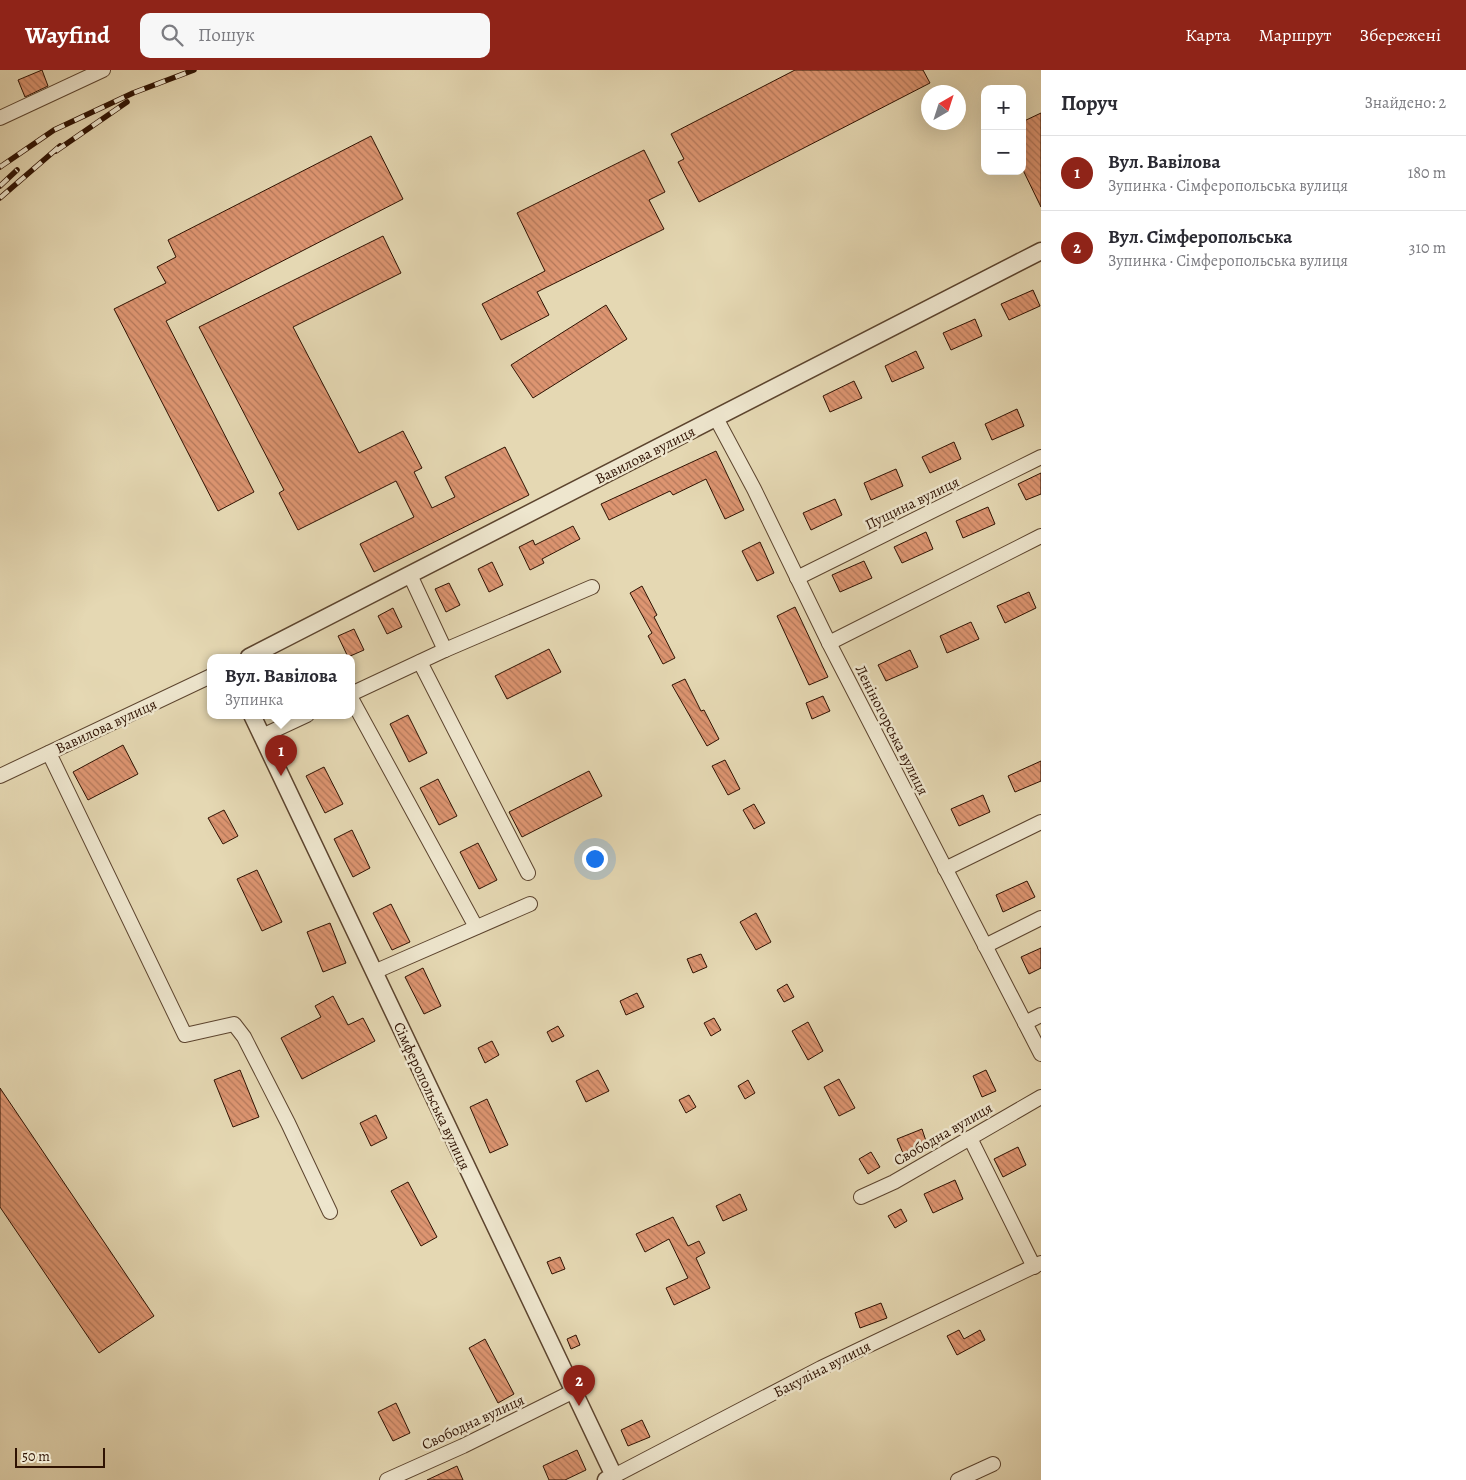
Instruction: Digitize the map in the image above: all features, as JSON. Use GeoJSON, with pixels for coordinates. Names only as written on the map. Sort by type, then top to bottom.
{"type":"FeatureCollection","features":[{"type":"Feature","properties":{"kind":"street"},"geometry":{"type":"LineString","coordinates":[[0,118],[103,70]]}},
{"type":"Feature","properties":{"kind":"street","name":"Вавилова вулиця"},"geometry":{"type":"LineString","coordinates":[[255,654],[1041,251]]}},
{"type":"Feature","properties":{"kind":"street","name":"Леніногорська вулиця"},"geometry":{"type":"LineString","coordinates":[[716,418],[829,643],[1041,1054]]}},
{"type":"Feature","properties":{"kind":"street","name":"Пущина вулиця"},"geometry":{"type":"LineString","coordinates":[[797,578],[1041,457]]}},
{"type":"Feature","properties":{"kind":"street"},"geometry":{"type":"LineString","coordinates":[[829,643],[1041,536]]}},
{"type":"Feature","properties":{"kind":"street"},"geometry":{"type":"LineString","coordinates":[[410,574],[445,650]]}},
{"type":"Feature","properties":{"kind":"street"},"geometry":{"type":"LineString","coordinates":[[355,694],[445,650],[592,587]]}},
{"type":"Feature","properties":{"kind":"street"},"geometry":{"type":"LineString","coordinates":[[420,662],[528,874]]}},
{"type":"Feature","properties":{"kind":"street","name":"Вавилова вулиця"},"geometry":{"type":"LineString","coordinates":[[0,776],[207,678]]}},
{"type":"Feature","properties":{"kind":"street"},"geometry":{"type":"LineString","coordinates":[[355,703],[476,927]]}},
{"type":"Feature","properties":{"kind":"street","name":"Сімферопольська вулиця"},"geometry":{"type":"LineString","coordinates":[[254,719],[572,1392],[610,1478]]}},
{"type":"Feature","properties":{"kind":"street"},"geometry":{"type":"LineString","coordinates":[[262,736],[298,719]]}},
{"type":"Feature","properties":{"kind":"street"},"geometry":{"type":"LineString","coordinates":[[49,753],[185,1035],[234,1024],[244,1037],[288,1123],[330,1212]]}},
{"type":"Feature","properties":{"kind":"street"},"geometry":{"type":"LineString","coordinates":[[945,869],[1041,822]]}},
{"type":"Feature","properties":{"kind":"street"},"geometry":{"type":"LineString","coordinates":[[374,972],[530,904]]}},
{"type":"Feature","properties":{"kind":"street"},"geometry":{"type":"LineString","coordinates":[[985,946],[1041,918]]}},
{"type":"Feature","properties":{"kind":"street"},"geometry":{"type":"LineString","coordinates":[[1025,1023],[1041,1015]]}},
{"type":"Feature","properties":{"kind":"street","name":"Свободна вулиця"},"geometry":{"type":"LineString","coordinates":[[861,1198],[894,1182],[1041,1097]]}},
{"type":"Feature","properties":{"kind":"street"},"geometry":{"type":"LineString","coordinates":[[970,1138],[1037,1265]]}},
{"type":"Feature","properties":{"kind":"street","name":"Бакуліна вулиця"},"geometry":{"type":"LineString","coordinates":[[610,1478],[821,1368],[1037,1265]]}},
{"type":"Feature","properties":{"kind":"street","name":"Свободна вулиця"},"geometry":{"type":"LineString","coordinates":[[387,1480],[463,1446],[572,1392]]}},
{"type":"Feature","properties":{"kind":"street"},"geometry":{"type":"LineString","coordinates":[[958,1480],[993,1464]]}},
{"type":"Feature","properties":{"kind":"building"},"geometry":{"type":"Polygon","coordinates":[[[42,70],[48,86],[25,97],[18,80],[42,70]]]}},
{"type":"Feature","properties":{"kind":"building"},"geometry":{"type":"Polygon","coordinates":[[[795,70],[923,70],[930,83],[921,85],[921,88],[699,202],[678,162],[684,159],[671,134],[795,70]]]}},
{"type":"Feature","properties":{"kind":"building"},"geometry":{"type":"Polygon","coordinates":[[[1041,113],[1041,207],[1025,175],[1026,120],[1041,113]]]}},
{"type":"Feature","properties":{"kind":"building"},"geometry":{"type":"Polygon","coordinates":[[[371,136],[403,199],[166,321],[254,492],[218,511],[114,309],[166,283],[157,267],[176,257],[168,240],[371,136]]]}},
{"type":"Feature","properties":{"kind":"building"},"geometry":{"type":"Polygon","coordinates":[[[644,150],[665,192],[649,200],[664,229],[537,292],[549,315],[501,340],[482,304],[545,271],[517,213],[644,150]]]}},
{"type":"Feature","properties":{"kind":"building"},"geometry":{"type":"Polygon","coordinates":[[[383,236],[401,273],[293,327],[359,453],[403,431],[422,468],[414,472],[432,508],[455,497],[445,477],[505,447],[529,495],[374,572],[360,544],[414,517],[396,481],[298,530],[279,493],[284,490],[199,327],[383,236]]]}},
{"type":"Feature","properties":{"kind":"building"},"geometry":{"type":"Polygon","coordinates":[[[1033,290],[1040,306],[1009,320],[1001,304],[1033,290]]]}},
{"type":"Feature","properties":{"kind":"building"},"geometry":{"type":"Polygon","coordinates":[[[606,305],[627,339],[533,398],[511,365],[606,305]]]}},
{"type":"Feature","properties":{"kind":"building"},"geometry":{"type":"Polygon","coordinates":[[[975,319],[982,336],[951,350],[943,333],[975,319]]]}},
{"type":"Feature","properties":{"kind":"building"},"geometry":{"type":"Polygon","coordinates":[[[916,351],[924,368],[892,382],[885,366],[916,351]]]}},
{"type":"Feature","properties":{"kind":"building"},"geometry":{"type":"Polygon","coordinates":[[[854,381],[862,398],[830,412],[823,396],[854,381]]]}},
{"type":"Feature","properties":{"kind":"building"},"geometry":{"type":"Polygon","coordinates":[[[1017,409],[1024,426],[992,440],[985,424],[1017,409]]]}},
{"type":"Feature","properties":{"kind":"building"},"geometry":{"type":"Polygon","coordinates":[[[954,442],[961,459],[930,473],[922,457],[954,442]]]}},
{"type":"Feature","properties":{"kind":"building"},"geometry":{"type":"Polygon","coordinates":[[[716,451],[744,510],[725,519],[706,479],[673,495],[670,491],[609,520],[601,504],[716,451]]]}},
{"type":"Feature","properties":{"kind":"building"},"geometry":{"type":"Polygon","coordinates":[[[896,469],[903,486],[871,500],[864,483],[896,469]]]}},
{"type":"Feature","properties":{"kind":"building"},"geometry":{"type":"Polygon","coordinates":[[[1041,473],[1041,494],[1026,500],[1018,484],[1041,473]]]}},
{"type":"Feature","properties":{"kind":"building"},"geometry":{"type":"Polygon","coordinates":[[[835,499],[842,515],[811,530],[803,513],[835,499]]]}},
{"type":"Feature","properties":{"kind":"building"},"geometry":{"type":"Polygon","coordinates":[[[988,507],[995,524],[963,538],[956,521],[988,507]]]}},
{"type":"Feature","properties":{"kind":"building"},"geometry":{"type":"Polygon","coordinates":[[[573,526],[580,539],[542,559],[544,563],[530,570],[519,547],[533,540],[535,545],[573,526]]]}},
{"type":"Feature","properties":{"kind":"building"},"geometry":{"type":"Polygon","coordinates":[[[926,532],[933,549],[902,563],[894,547],[926,532]]]}},
{"type":"Feature","properties":{"kind":"building"},"geometry":{"type":"Polygon","coordinates":[[[760,542],[774,573],[757,581],[742,551],[760,542]]]}},
{"type":"Feature","properties":{"kind":"building"},"geometry":{"type":"Polygon","coordinates":[[[864,561],[872,578],[840,592],[832,575],[864,561]]]}},
{"type":"Feature","properties":{"kind":"building"},"geometry":{"type":"Polygon","coordinates":[[[492,562],[503,585],[489,592],[478,569],[492,562]]]}},
{"type":"Feature","properties":{"kind":"building"},"geometry":{"type":"Polygon","coordinates":[[[449,583],[460,605],[446,612],[435,589],[449,583]]]}},
{"type":"Feature","properties":{"kind":"building"},"geometry":{"type":"Polygon","coordinates":[[[642,586],[657,615],[654,617],[675,658],[663,664],[648,636],[652,633],[630,593],[642,586]]]}},
{"type":"Feature","properties":{"kind":"building"},"geometry":{"type":"Polygon","coordinates":[[[1029,592],[1036,608],[1005,623],[997,606],[1029,592]]]}},
{"type":"Feature","properties":{"kind":"building"},"geometry":{"type":"Polygon","coordinates":[[[795,607],[828,677],[809,685],[777,616],[795,607]]]}},
{"type":"Feature","properties":{"kind":"building"},"geometry":{"type":"Polygon","coordinates":[[[393,608],[402,627],[387,634],[378,616],[393,608]]]}},
{"type":"Feature","properties":{"kind":"building"},"geometry":{"type":"Polygon","coordinates":[[[971,622],[979,639],[947,653],[940,636],[971,622]]]}},
{"type":"Feature","properties":{"kind":"building"},"geometry":{"type":"Polygon","coordinates":[[[354,629],[364,650],[355,654],[347,654],[338,636],[354,629]]]}},
{"type":"Feature","properties":{"kind":"building"},"geometry":{"type":"Polygon","coordinates":[[[549,649],[561,672],[507,699],[495,676],[549,649]]]}},
{"type":"Feature","properties":{"kind":"building"},"geometry":{"type":"Polygon","coordinates":[[[910,650],[918,667],[886,681],[878,665],[910,650]]]}},
{"type":"Feature","properties":{"kind":"building"},"geometry":{"type":"Polygon","coordinates":[[[685,679],[701,711],[704,710],[719,739],[707,746],[672,685],[685,679]]]}},
{"type":"Feature","properties":{"kind":"building"},"geometry":{"type":"Polygon","coordinates":[[[823,696],[830,711],[812,719],[806,703],[823,696]]]}},
{"type":"Feature","properties":{"kind":"building"},"geometry":{"type":"Polygon","coordinates":[[[408,715],[427,753],[409,762],[390,724],[408,715]]]}},
{"type":"Feature","properties":{"kind":"building"},"geometry":{"type":"Polygon","coordinates":[[[123,745],[138,774],[88,800],[73,772],[123,745]]]}},
{"type":"Feature","properties":{"kind":"building"},"geometry":{"type":"Polygon","coordinates":[[[725,760],[740,789],[728,795],[712,766],[725,760]]]}},
{"type":"Feature","properties":{"kind":"building"},"geometry":{"type":"Polygon","coordinates":[[[1041,761],[1041,781],[1015,792],[1008,776],[1041,761]]]}},
{"type":"Feature","properties":{"kind":"building"},"geometry":{"type":"Polygon","coordinates":[[[324,767],[343,804],[325,813],[306,776],[324,767]]]}},
{"type":"Feature","properties":{"kind":"building"},"geometry":{"type":"Polygon","coordinates":[[[589,771],[602,796],[522,837],[509,812],[589,771]]]}},
{"type":"Feature","properties":{"kind":"building"},"geometry":{"type":"Polygon","coordinates":[[[438,779],[457,816],[439,825],[420,788],[438,779]]]}},
{"type":"Feature","properties":{"kind":"building"},"geometry":{"type":"Polygon","coordinates":[[[983,795],[990,812],[959,826],[951,809],[983,795]]]}},
{"type":"Feature","properties":{"kind":"building"},"geometry":{"type":"Polygon","coordinates":[[[754,804],[765,823],[754,829],[743,810],[754,804]]]}},
{"type":"Feature","properties":{"kind":"building"},"geometry":{"type":"Polygon","coordinates":[[[224,810],[238,836],[223,844],[208,818],[224,810]]]}},
{"type":"Feature","properties":{"kind":"building"},"geometry":{"type":"Polygon","coordinates":[[[352,830],[370,868],[353,877],[334,839],[352,830]]]}},
{"type":"Feature","properties":{"kind":"building"},"geometry":{"type":"Polygon","coordinates":[[[478,843],[497,880],[479,889],[460,852],[478,843]]]}},
{"type":"Feature","properties":{"kind":"building"},"geometry":{"type":"Polygon","coordinates":[[[257,870],[282,922],[262,931],[237,879],[257,870]]]}},
{"type":"Feature","properties":{"kind":"building"},"geometry":{"type":"Polygon","coordinates":[[[1027,881],[1035,897],[1003,912],[996,895],[1027,881]]]}},
{"type":"Feature","properties":{"kind":"building"},"geometry":{"type":"Polygon","coordinates":[[[391,904],[410,942],[392,950],[373,913],[391,904]]]}},
{"type":"Feature","properties":{"kind":"building"},"geometry":{"type":"Polygon","coordinates":[[[756,913],[771,942],[756,950],[740,922],[756,913]]]}},
{"type":"Feature","properties":{"kind":"building"},"geometry":{"type":"Polygon","coordinates":[[[330,923],[346,963],[323,972],[307,932],[330,923]]]}},
{"type":"Feature","properties":{"kind":"building"},"geometry":{"type":"Polygon","coordinates":[[[1041,948],[1041,968],[1029,974],[1021,957],[1041,948]]]}},
{"type":"Feature","properties":{"kind":"building"},"geometry":{"type":"Polygon","coordinates":[[[701,954],[707,967],[693,973],[687,959],[701,954]]]}},
{"type":"Feature","properties":{"kind":"building"},"geometry":{"type":"Polygon","coordinates":[[[423,968],[441,1006],[424,1014],[405,977],[423,968]]]}},
{"type":"Feature","properties":{"kind":"building"},"geometry":{"type":"Polygon","coordinates":[[[787,984],[794,997],[784,1002],[777,990],[787,984]]]}},
{"type":"Feature","properties":{"kind":"building"},"geometry":{"type":"Polygon","coordinates":[[[637,993],[644,1007],[626,1015],[620,1001],[637,993]]]}},
{"type":"Feature","properties":{"kind":"building"},"geometry":{"type":"Polygon","coordinates":[[[333,996],[348,1025],[363,1018],[375,1041],[302,1079],[281,1038],[321,1017],[315,1006],[333,996]]]}},
{"type":"Feature","properties":{"kind":"building"},"geometry":{"type":"Polygon","coordinates":[[[714,1018],[721,1030],[711,1036],[704,1023],[714,1018]]]}},
{"type":"Feature","properties":{"kind":"building"},"geometry":{"type":"Polygon","coordinates":[[[808,1022],[823,1051],[808,1060],[792,1031],[808,1022]]]}},
{"type":"Feature","properties":{"kind":"building"},"geometry":{"type":"Polygon","coordinates":[[[558,1026],[564,1036],[552,1042],[547,1032],[558,1026]]]}},
{"type":"Feature","properties":{"kind":"building"},"geometry":{"type":"Polygon","coordinates":[[[492,1041],[499,1055],[485,1063],[478,1048],[492,1041]]]}},
{"type":"Feature","properties":{"kind":"building"},"geometry":{"type":"Polygon","coordinates":[[[240,1070],[259,1117],[233,1127],[214,1080],[240,1070]]]}},
{"type":"Feature","properties":{"kind":"building"},"geometry":{"type":"Polygon","coordinates":[[[598,1070],[609,1091],[586,1102],[576,1081],[598,1070]]]}},
{"type":"Feature","properties":{"kind":"building"},"geometry":{"type":"Polygon","coordinates":[[[986,1070],[996,1091],[982,1097],[973,1076],[986,1070]]]}},
{"type":"Feature","properties":{"kind":"building"},"geometry":{"type":"Polygon","coordinates":[[[839,1079],[855,1108],[839,1116],[824,1087],[839,1079]]]}},
{"type":"Feature","properties":{"kind":"building"},"geometry":{"type":"Polygon","coordinates":[[[748,1080],[755,1093],[745,1099],[738,1086],[748,1080]]]}},
{"type":"Feature","properties":{"kind":"building"},"geometry":{"type":"Polygon","coordinates":[[[0,1088],[154,1316],[99,1353],[0,1207],[0,1088]]]}},
{"type":"Feature","properties":{"kind":"building"},"geometry":{"type":"Polygon","coordinates":[[[689,1095],[696,1107],[686,1113],[679,1100],[689,1095]]]}},
{"type":"Feature","properties":{"kind":"building"},"geometry":{"type":"Polygon","coordinates":[[[487,1099],[508,1145],[490,1153],[470,1107],[487,1099]]]}},
{"type":"Feature","properties":{"kind":"building"},"geometry":{"type":"Polygon","coordinates":[[[376,1115],[387,1138],[371,1146],[360,1123],[376,1115]]]}},
{"type":"Feature","properties":{"kind":"building"},"geometry":{"type":"Polygon","coordinates":[[[922,1129],[927,1144],[903,1153],[897,1139],[922,1129]]]}},
{"type":"Feature","properties":{"kind":"building"},"geometry":{"type":"Polygon","coordinates":[[[1018,1147],[1026,1165],[1003,1177],[994,1159],[1018,1147]]]}},
{"type":"Feature","properties":{"kind":"building"},"geometry":{"type":"Polygon","coordinates":[[[871,1152],[880,1167],[868,1174],[859,1159],[871,1152]]]}},
{"type":"Feature","properties":{"kind":"building"},"geometry":{"type":"Polygon","coordinates":[[[955,1180],[963,1199],[933,1213],[924,1194],[955,1180]]]}},
{"type":"Feature","properties":{"kind":"building"},"geometry":{"type":"Polygon","coordinates":[[[408,1182],[437,1237],[421,1246],[391,1191],[408,1182]]]}},
{"type":"Feature","properties":{"kind":"building"},"geometry":{"type":"Polygon","coordinates":[[[740,1194],[747,1210],[723,1221],[716,1206],[740,1194]]]}},
{"type":"Feature","properties":{"kind":"building"},"geometry":{"type":"Polygon","coordinates":[[[901,1209],[907,1221],[895,1228],[888,1216],[901,1209]]]}},
{"type":"Feature","properties":{"kind":"building"},"geometry":{"type":"Polygon","coordinates":[[[673,1217],[688,1246],[699,1241],[705,1253],[696,1258],[710,1288],[674,1305],[666,1288],[688,1278],[669,1239],[645,1252],[636,1234],[673,1217]]]}},
{"type":"Feature","properties":{"kind":"building"},"geometry":{"type":"Polygon","coordinates":[[[560,1257],[565,1269],[552,1274],[547,1262],[560,1257]]]}},
{"type":"Feature","properties":{"kind":"building"},"geometry":{"type":"Polygon","coordinates":[[[881,1303],[887,1318],[860,1328],[855,1313],[881,1303]]]}},
{"type":"Feature","properties":{"kind":"building"},"geometry":{"type":"Polygon","coordinates":[[[959,1330],[964,1339],[980,1330],[985,1340],[957,1355],[947,1336],[959,1330]]]}},
{"type":"Feature","properties":{"kind":"building"},"geometry":{"type":"Polygon","coordinates":[[[576,1335],[580,1345],[571,1349],[567,1339],[576,1335]]]}},
{"type":"Feature","properties":{"kind":"building"},"geometry":{"type":"Polygon","coordinates":[[[485,1339],[514,1394],[498,1403],[469,1348],[485,1339]]]}},
{"type":"Feature","properties":{"kind":"building"},"geometry":{"type":"Polygon","coordinates":[[[396,1403],[410,1433],[393,1441],[378,1412],[396,1403]]]}},
{"type":"Feature","properties":{"kind":"building"},"geometry":{"type":"Polygon","coordinates":[[[642,1420],[650,1437],[628,1446],[621,1430],[642,1420]]]}},
{"type":"Feature","properties":{"kind":"building"},"geometry":{"type":"Polygon","coordinates":[[[577,1450],[586,1470],[565,1480],[549,1480],[543,1466],[577,1450]]]}},
{"type":"Feature","properties":{"kind":"building"},"geometry":{"type":"Polygon","coordinates":[[[457,1466],[463,1480],[427,1480],[457,1466]]]}},
{"type":"Feature","properties":{"kind":"railway"},"geometry":{"type":"LineString","coordinates":[[0,167],[54,130],[133,93],[194,70]]}},
{"type":"Feature","properties":{"kind":"railway"},"geometry":{"type":"LineString","coordinates":[[56,151],[127,102]]}},
{"type":"Feature","properties":{"kind":"railway"},"geometry":{"type":"LineString","coordinates":[[0,198],[60,146]]}},
{"type":"Feature","properties":{"kind":"railway"},"geometry":{"type":"LineString","coordinates":[[0,186],[17,170]]}},
{"type":"Feature","properties":{"kind":"place","name":"Вул. Вавілова"},"geometry":{"type":"Point","coordinates":[281,776]}},
{"type":"Feature","properties":{"kind":"place","name":"Вул. Сімферопольська"},"geometry":{"type":"Point","coordinates":[579,1406]}}]}
